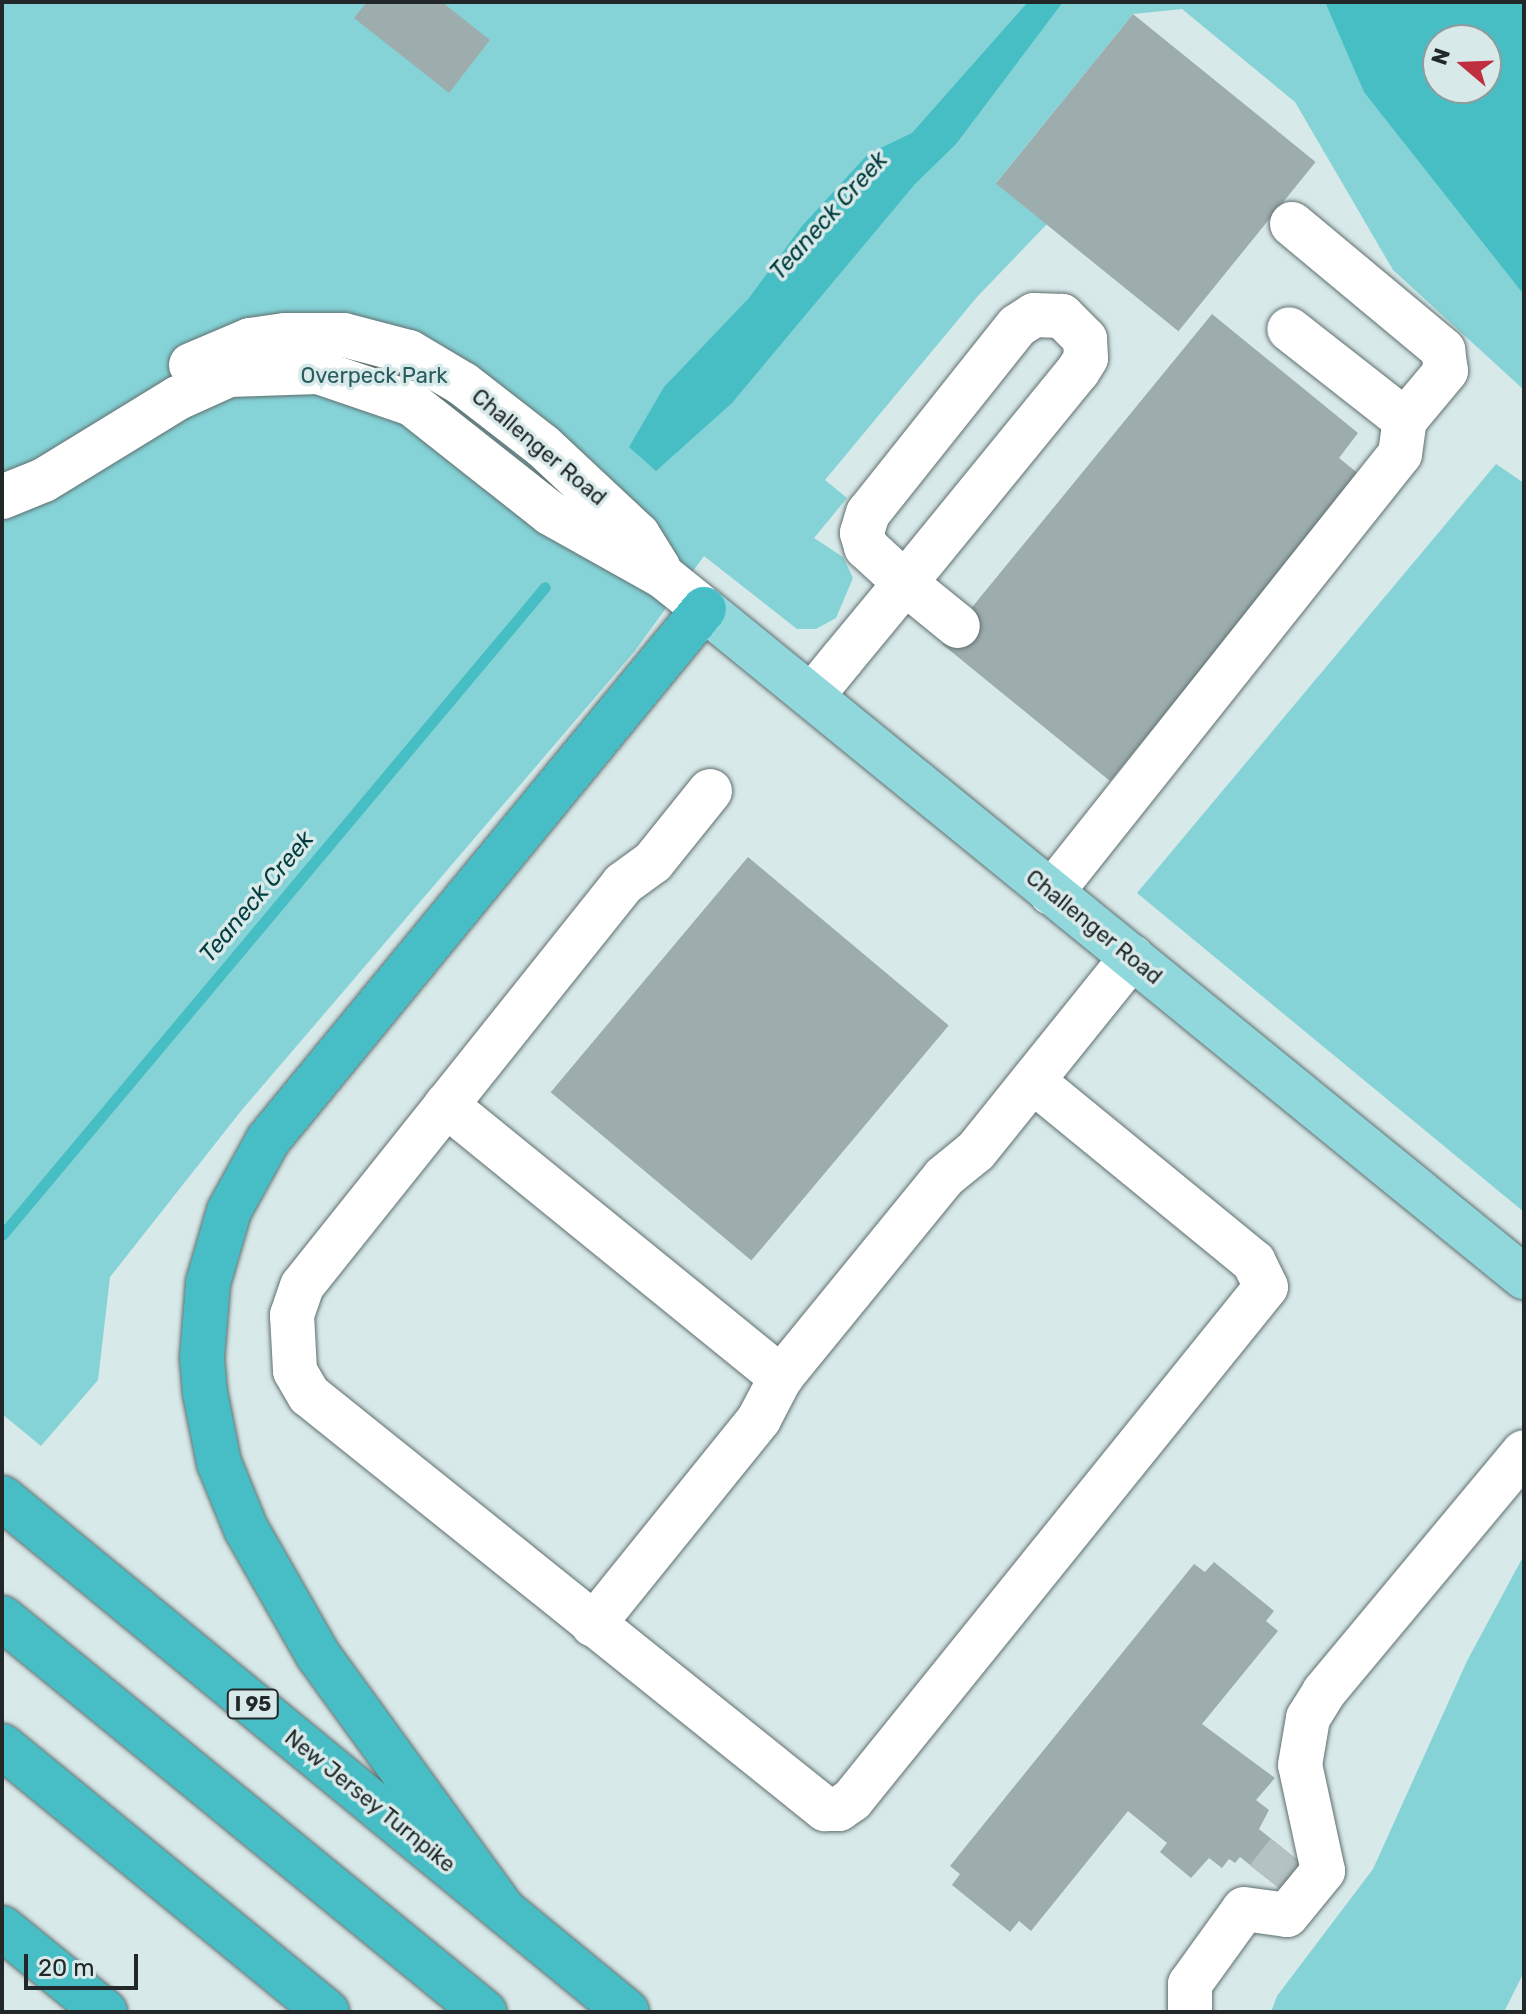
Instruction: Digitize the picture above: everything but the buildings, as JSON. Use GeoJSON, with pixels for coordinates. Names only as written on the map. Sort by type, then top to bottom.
{"type":"FeatureCollection","features":[{"type":"Feature","properties":{"kind":"highway"},"geometry":{"type":"LineString","coordinates":[[504,1911],[318,1655],[240,1518],[219,1463],[205,1393],[202,1358],[208,1283],[229,1211],[268,1140],[704,609]]}},
{"type":"Feature","properties":{"kind":"highway","name":"New Jersey Turnpike"},"geometry":{"type":"LineString","coordinates":[[2,1498],[627,2012]]}},
{"type":"Feature","properties":{"kind":"highway"},"geometry":{"type":"LineString","coordinates":[[2,1618],[484,2012]]}},
{"type":"Feature","properties":{"kind":"highway"},"geometry":{"type":"LineString","coordinates":[[2,1746],[327,2012]]}},
{"type":"Feature","properties":{"kind":"highway"},"geometry":{"type":"LineString","coordinates":[[2,1928],[105,2012]]}},
{"type":"Feature","properties":{"kind":"main road","name":"Challenger Road"},"geometry":{"type":"LineString","coordinates":[[704,609],[1524,1277]]}},
{"type":"Feature","properties":{"kind":"street"},"geometry":{"type":"LineString","coordinates":[[1051,893],[1131,775],[1380,483],[1400,454],[1405,420],[1446,371],[1443,350],[1292,224]]}},
{"type":"Feature","properties":{"kind":"street"},"geometry":{"type":"LineString","coordinates":[[812,696],[905,583],[1078,371],[1087,349],[1081,329],[1048,313],[1017,326],[868,513],[862,533],[866,547],[905,583],[958,626]]}},
{"type":"Feature","properties":{"kind":"street"},"geometry":{"type":"LineString","coordinates":[[1289,329],[1405,420]]}},
{"type":"Feature","properties":{"kind":"street","name":"Challenger Road"},"geometry":{"type":"LineString","coordinates":[[2,494],[44,480],[178,398],[229,375],[318,372],[412,404],[550,513],[664,577],[704,609]]}},
{"type":"Feature","properties":{"kind":"street"},"geometry":{"type":"LineString","coordinates":[[710,791],[653,862],[623,884],[297,1295],[292,1315],[295,1371],[309,1395],[813,1803],[839,1809],[1263,1295],[1266,1278],[1254,1262],[1033,1081]]}},
{"type":"Feature","properties":{"kind":"street"},"geometry":{"type":"LineString","coordinates":[[593,1625],[759,1419],[781,1377],[944,1177],[976,1151],[1132,957]]}},
{"type":"Feature","properties":{"kind":"street"},"geometry":{"type":"LineString","coordinates":[[446,1105],[781,1377]]}},
{"type":"Feature","properties":{"kind":"street"},"geometry":{"type":"LineString","coordinates":[[1190,2012],[1190,1984],[1277,1866],[1308,1718],[1332,1681],[1524,1452]]}},
{"type":"Feature","properties":{"kind":"green space","name":"Overpeck Park"},"geometry":{"type":"Polygon","coordinates":[[[2,2],[1325,2],[1365,92],[1524,295],[1524,390],[1393,270],[1295,102],[1182,9],[1133,14],[996,183],[1047,224],[977,297],[825,480],[847,498],[814,538],[843,557],[853,578],[836,618],[816,629],[797,629],[704,556],[634,652],[241,1111],[110,1277],[98,1380],[41,1446],[2,1414],[2,2]]]}},
{"type":"Feature","properties":{"kind":"green space"},"geometry":{"type":"Polygon","coordinates":[[[1496,464],[1524,483],[1524,1212],[1137,893],[1496,464]]]}},
{"type":"Feature","properties":{"kind":"green space"},"geometry":{"type":"Polygon","coordinates":[[[1524,1555],[1524,1972],[1504,2012],[1271,2012],[1277,1996],[1373,1869],[1467,1661],[1524,1555]]]}},
{"type":"Feature","properties":{"kind":"water"},"geometry":{"type":"Polygon","coordinates":[[[1028,2],[1063,2],[956,144],[915,184],[732,403],[656,471],[629,447],[664,387],[749,298],[802,226],[868,154],[912,133],[1028,2]]]}},
{"type":"Feature","properties":{"kind":"water"},"geometry":{"type":"Polygon","coordinates":[[[1325,2],[1524,2],[1524,295],[1364,92],[1325,2]]]}},
{"type":"Feature","properties":{"kind":"waterway","name":"Teaneck Creek"},"geometry":{"type":"LineString","coordinates":[[2,1235],[545,587]]}},
{"type":"Feature","properties":{"kind":"tunnel"},"geometry":{"type":"LineString","coordinates":[[1267,1879],[1288,1852]]}}]}
